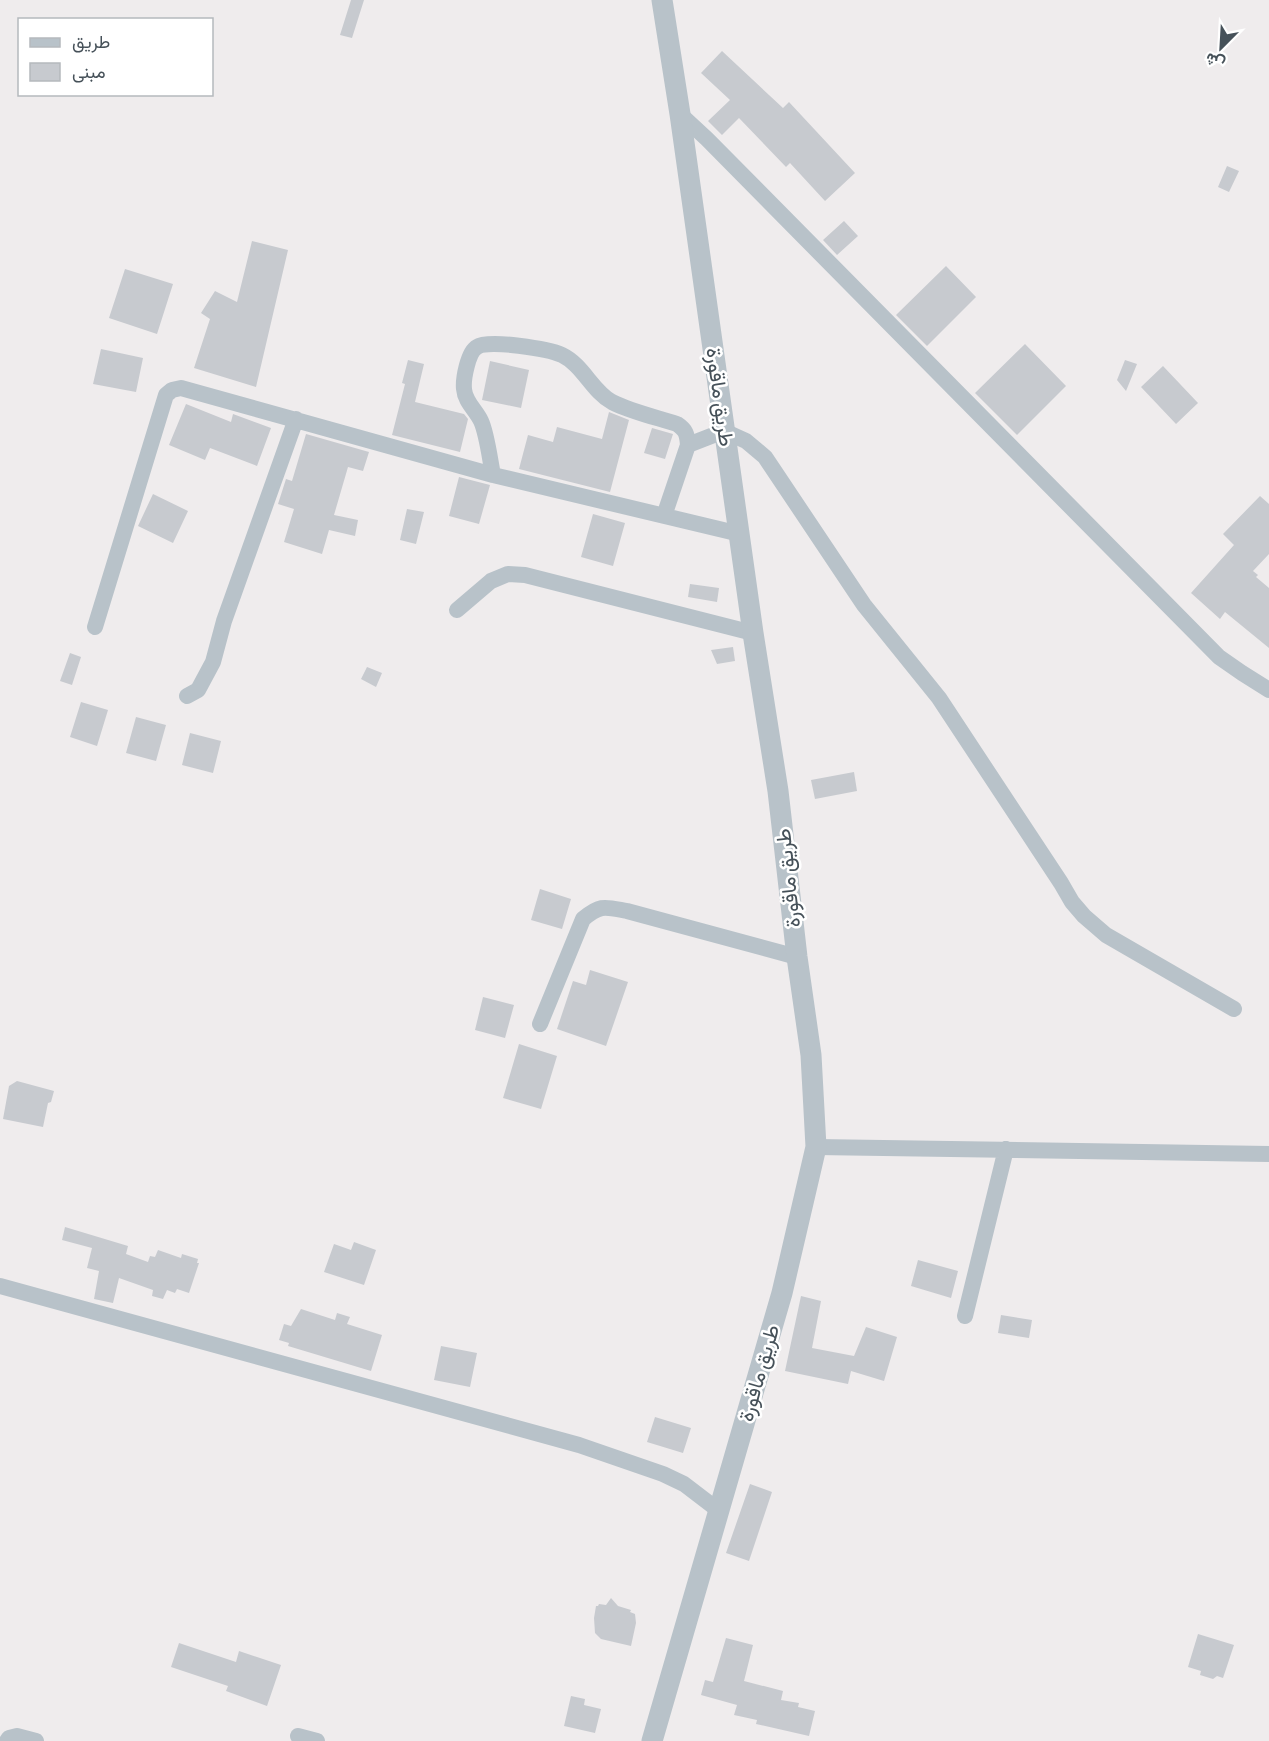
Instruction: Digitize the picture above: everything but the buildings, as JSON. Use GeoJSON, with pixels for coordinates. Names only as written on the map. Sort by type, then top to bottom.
{"type":"FeatureCollection","features":[{"type":"Feature","properties":{"kind":"street","name":"طريق ماقورة"},"geometry":{"type":"LineString","coordinates":[[652,1741],[782,1293],[816,1147],[811,1055],[796,957],[778,791],[753,633],[662,0]]}},
{"type":"Feature","properties":{"kind":"street"},"geometry":{"type":"LineString","coordinates":[[680,114],[1220,657],[1269,690]]}},
{"type":"Feature","properties":{"kind":"street"},"geometry":{"type":"LineString","coordinates":[[493,475],[482,422],[464,391],[464,380],[471,353],[484,343],[535,348],[561,355],[573,363],[609,400],[683,428],[688,445],[663,516]]}},
{"type":"Feature","properties":{"kind":"street"},"geometry":{"type":"LineString","coordinates":[[95,627],[166,395],[172,390],[181,388],[493,475],[740,534]]}},
{"type":"Feature","properties":{"kind":"street"},"geometry":{"type":"LineString","coordinates":[[187,696],[198,690],[213,662],[224,621],[296,419]]}},
{"type":"Feature","properties":{"kind":"street"},"geometry":{"type":"LineString","coordinates":[[688,445],[724,431],[747,441],[765,457],[864,605],[939,698],[1072,902],[1106,935],[1234,1009]]}},
{"type":"Feature","properties":{"kind":"street"},"geometry":{"type":"LineString","coordinates":[[457,610],[491,581],[508,574],[525,575],[753,633]]}},
{"type":"Feature","properties":{"kind":"street"},"geometry":{"type":"LineString","coordinates":[[540,1024],[583,919],[595,909],[609,908],[627,911],[796,957]]}},
{"type":"Feature","properties":{"kind":"street"},"geometry":{"type":"LineString","coordinates":[[816,1147],[1269,1154]]}},
{"type":"Feature","properties":{"kind":"street"},"geometry":{"type":"LineString","coordinates":[[965,1316],[1006,1149]]}},
{"type":"Feature","properties":{"kind":"street"},"geometry":{"type":"LineString","coordinates":[[0,1286],[579,1445],[663,1474],[684,1484],[718,1510]]}},
{"type":"Feature","properties":{"kind":"street"},"geometry":{"type":"LineString","coordinates":[[7,1741],[17,1736],[36,1741]]}},
{"type":"Feature","properties":{"kind":"street"},"geometry":{"type":"LineString","coordinates":[[298,1736],[317,1741]]}}]}
